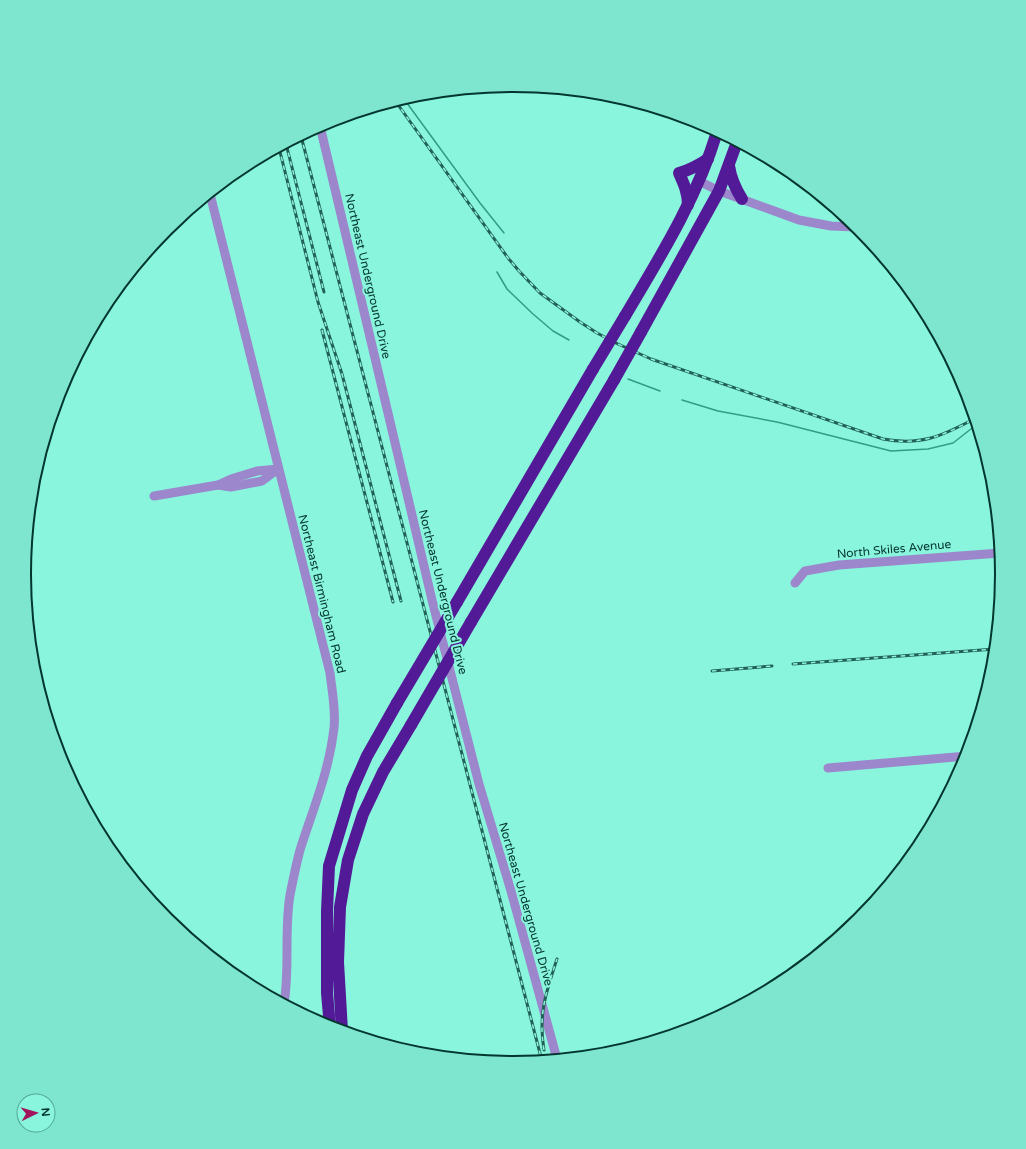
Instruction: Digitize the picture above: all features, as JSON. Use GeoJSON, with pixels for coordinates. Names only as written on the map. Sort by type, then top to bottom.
{"type":"FeatureCollection","features":[{"type":"Feature","properties":{"kind":"highway"},"geometry":{"type":"LineString","coordinates":[[329,1020],[327,993],[329,866],[352,790],[367,756],[397,703],[675,231],[699,181],[716,138]]}},
{"type":"Feature","properties":{"kind":"highway"},"geometry":{"type":"LineString","coordinates":[[342,1025],[338,962],[340,907],[348,860],[363,814],[382,772],[641,332],[719,191],[735,147]]}},
{"type":"Feature","properties":{"kind":"highway"},"geometry":{"type":"LineString","coordinates":[[688,205],[688,196],[679,173],[693,168],[708,159]]}},
{"type":"Feature","properties":{"kind":"highway"},"geometry":{"type":"LineString","coordinates":[[729,166],[730,175],[735,188],[742,199]]}},
{"type":"Feature","properties":{"kind":"street","name":"Northeast Underground Drive"},"geometry":{"type":"LineString","coordinates":[[322,132],[432,600],[479,784],[511,892],[556,1054]]}},
{"type":"Feature","properties":{"kind":"street"},"geometry":{"type":"LineString","coordinates":[[699,181],[719,191],[799,220],[831,226],[846,226]]}},
{"type":"Feature","properties":{"kind":"street","name":"Northeast Birmingham Road"},"geometry":{"type":"LineString","coordinates":[[211,199],[330,673],[334,700],[334,726],[325,776],[300,852],[290,897],[287,929],[287,978],[285,999]]}},
{"type":"Feature","properties":{"kind":"street"},"geometry":{"type":"LineString","coordinates":[[154,496],[218,485],[230,479],[257,470],[278,470]]}},
{"type":"Feature","properties":{"kind":"street","name":"North Skiles Avenue"},"geometry":{"type":"LineString","coordinates":[[795,583],[805,571],[839,565],[994,553]]}},
{"type":"Feature","properties":{"kind":"street"},"geometry":{"type":"LineString","coordinates":[[828,768],[959,757]]}},
{"type":"Feature","properties":{"kind":"waterway"},"geometry":{"type":"LineString","coordinates":[[408,104],[480,203],[504,233]]}},
{"type":"Feature","properties":{"kind":"waterway"},"geometry":{"type":"LineString","coordinates":[[497,272],[507,289],[533,314],[553,331],[569,340]]}},
{"type":"Feature","properties":{"kind":"waterway"},"geometry":{"type":"LineString","coordinates":[[628,379],[660,391]]}},
{"type":"Feature","properties":{"kind":"waterway"},"geometry":{"type":"LineString","coordinates":[[682,400],[718,411],[777,422],[891,451],[928,449],[953,443],[972,428]]}},
{"type":"Feature","properties":{"kind":"railway"},"geometry":{"type":"LineString","coordinates":[[399,106],[508,258],[519,271],[540,293],[597,333],[651,359],[883,439],[909,441],[931,438],[941,435],[969,421]]}},
{"type":"Feature","properties":{"kind":"railway"},"geometry":{"type":"LineString","coordinates":[[302,141],[540,1055]]}},
{"type":"Feature","properties":{"kind":"railway"},"geometry":{"type":"LineString","coordinates":[[287,149],[324,292]]}},
{"type":"Feature","properties":{"kind":"railway"},"geometry":{"type":"LineString","coordinates":[[280,153],[318,302],[342,374],[401,601]]}},
{"type":"Feature","properties":{"kind":"railway"},"geometry":{"type":"LineString","coordinates":[[322,330],[393,602]]}},
{"type":"Feature","properties":{"kind":"railway"},"geometry":{"type":"LineString","coordinates":[[793,664],[989,649]]}},
{"type":"Feature","properties":{"kind":"railway"},"geometry":{"type":"LineString","coordinates":[[712,671],[772,666]]}},
{"type":"Feature","properties":{"kind":"railway"},"geometry":{"type":"LineString","coordinates":[[544,1050],[542,1037],[544,1004],[549,982],[557,959]]}}]}
